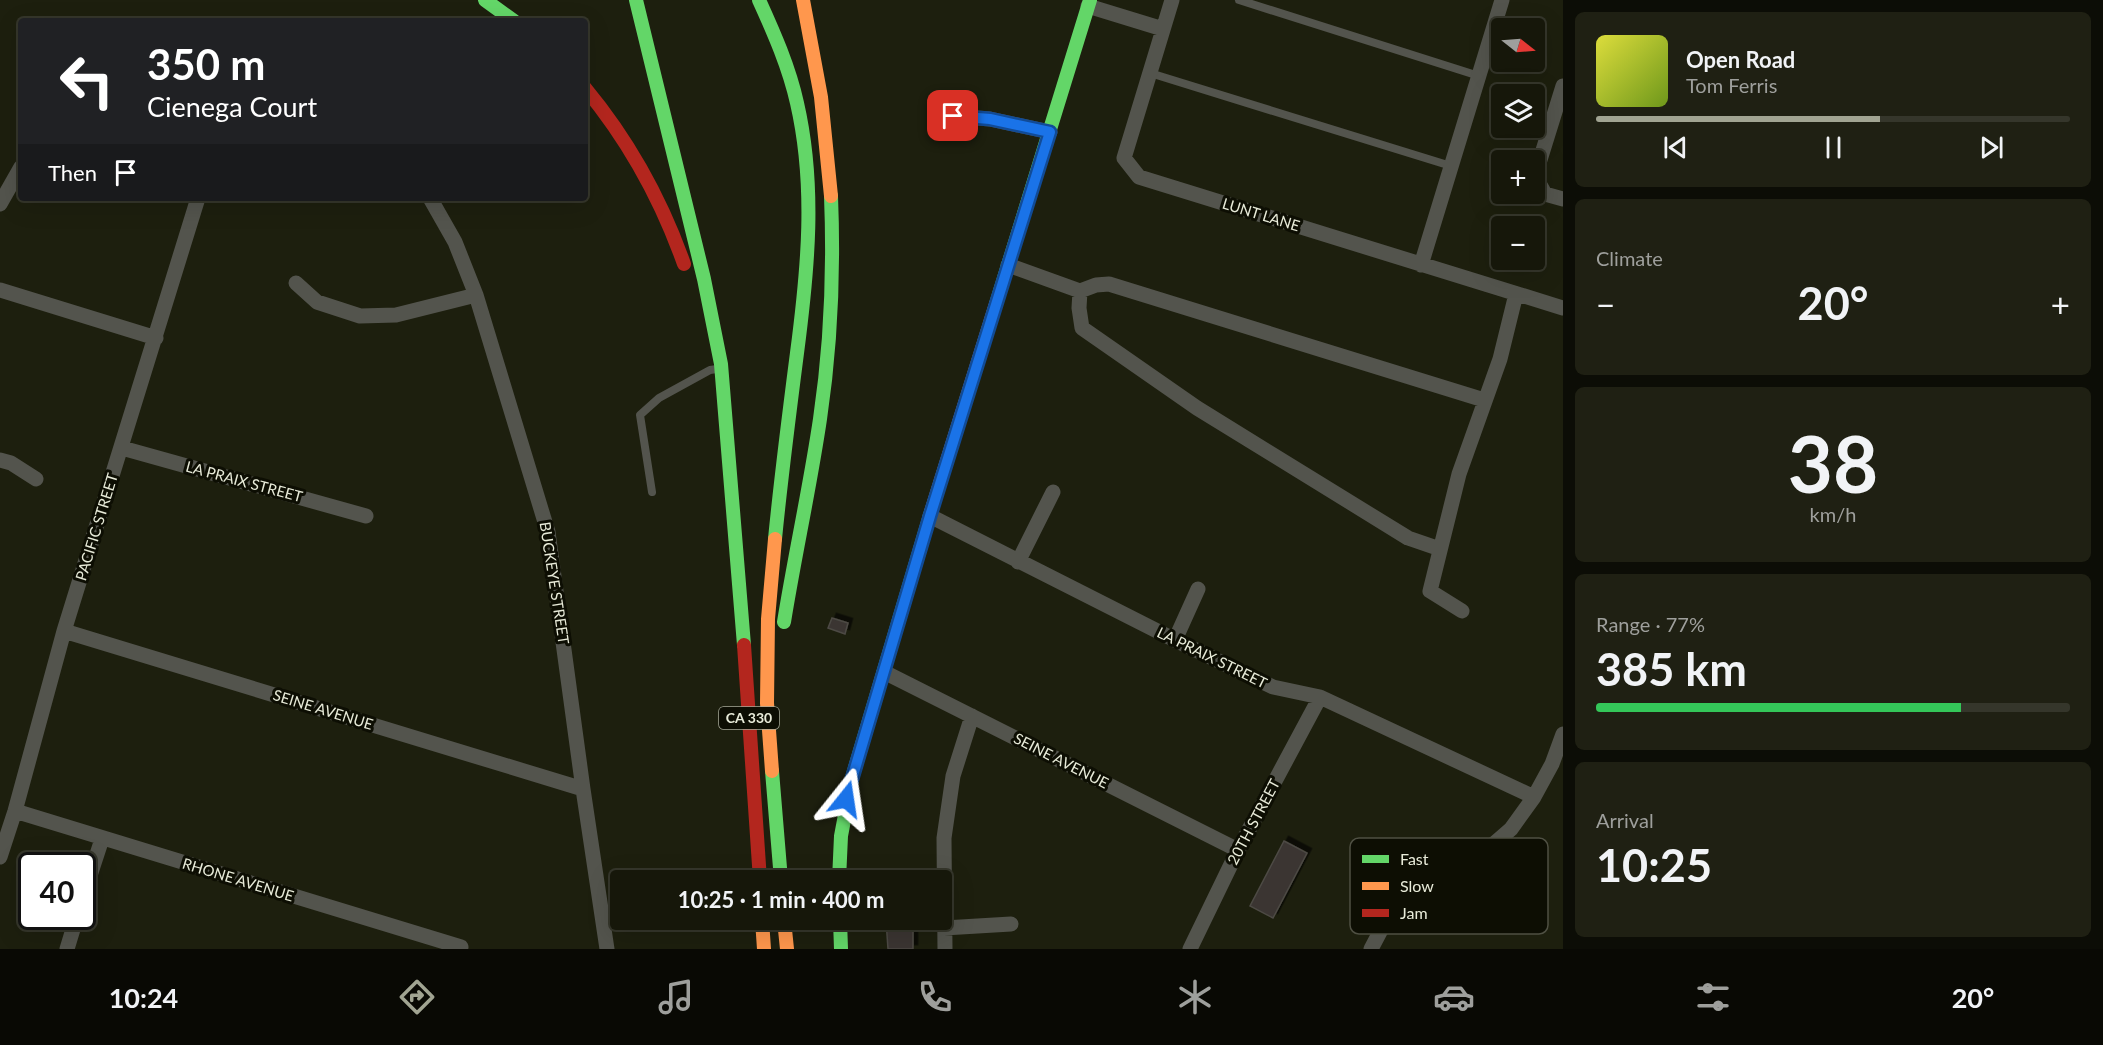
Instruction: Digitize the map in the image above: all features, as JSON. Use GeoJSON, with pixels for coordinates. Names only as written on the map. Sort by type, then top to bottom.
{"type":"FeatureCollection","features":[{"type":"Feature","properties":{"kind":"main road"},"geometry":{"type":"LineString","coordinates":[[485,0],[510,18]]}},
{"type":"Feature","properties":{"kind":"main road"},"geometry":{"type":"LineString","coordinates":[[636,0],[704,279],[716,369]]}},
{"type":"Feature","properties":{"kind":"main road"},"geometry":{"type":"LineString","coordinates":[[759,0],[776,38],[797,102],[807,166],[810,218],[806,283],[779,494],[768,619],[767,703],[781,870]]}},
{"type":"Feature","properties":{"kind":"main road"},"geometry":{"type":"LineString","coordinates":[[782,870],[776,704],[785,615],[824,388],[833,249],[830,160],[817,63],[803,0]]}},
{"type":"Feature","properties":{"kind":"main road"},"geometry":{"type":"LineString","coordinates":[[839,870],[841,832],[846,799],[930,516],[1089,3]]}},
{"type":"Feature","properties":{"kind":"main road"},"geometry":{"type":"LineString","coordinates":[[588,92],[608,117],[649,180],[672,229],[687,273]]}},
{"type":"Feature","properties":{"kind":"main road"},"geometry":{"type":"LineString","coordinates":[[695,304],[716,369]]}},
{"type":"Feature","properties":{"kind":"main road","name":"CA 330"},"geometry":{"type":"LineString","coordinates":[[716,369],[728,449],[738,555],[759,870]]}},
{"type":"Feature","properties":{"kind":"main road"},"geometry":{"type":"LineString","coordinates":[[763,930],[764,949]]}},
{"type":"Feature","properties":{"kind":"main road"},"geometry":{"type":"LineString","coordinates":[[786,930],[787,949]]}},
{"type":"Feature","properties":{"kind":"main road"},"geometry":{"type":"LineString","coordinates":[[840,930],[841,949]]}},
{"type":"Feature","properties":{"kind":"street","name":"LUNT LANE"},"geometry":{"type":"LineString","coordinates":[[1172,0],[1124,158],[1139,177],[1563,308]]}},
{"type":"Feature","properties":{"kind":"street"},"geometry":{"type":"LineString","coordinates":[[1421,265],[1502,0]]}},
{"type":"Feature","properties":{"kind":"street"},"geometry":{"type":"LineString","coordinates":[[1089,3],[1163,29]]}},
{"type":"Feature","properties":{"kind":"street"},"geometry":{"type":"LineString","coordinates":[[1563,86],[1535,176],[1545,194],[1563,199]]}},
{"type":"Feature","properties":{"kind":"street"},"geometry":{"type":"LineString","coordinates":[[953,116],[990,119],[1050,132]]}},
{"type":"Feature","properties":{"kind":"street"},"geometry":{"type":"LineString","coordinates":[[0,204],[18,172]]}},
{"type":"Feature","properties":{"kind":"street","name":"PACIFIC STREET"},"geometry":{"type":"LineString","coordinates":[[0,857],[15,811],[64,631],[197,201]]}},
{"type":"Feature","properties":{"kind":"street","name":"BUCKEYE STREET"},"geometry":{"type":"LineString","coordinates":[[432,201],[455,242],[476,295],[549,532],[607,949]]}},
{"type":"Feature","properties":{"kind":"street"},"geometry":{"type":"LineString","coordinates":[[1008,266],[1080,291],[1096,285],[1109,284],[1484,400]]}},
{"type":"Feature","properties":{"kind":"street"},"geometry":{"type":"LineString","coordinates":[[296,283],[317,302],[360,316],[396,315],[476,295]]}},
{"type":"Feature","properties":{"kind":"street"},"geometry":{"type":"LineString","coordinates":[[0,290],[156,338]]}},
{"type":"Feature","properties":{"kind":"street"},"geometry":{"type":"LineString","coordinates":[[1080,291],[1079,308],[1082,328],[1197,408],[1408,538],[1440,549]]}},
{"type":"Feature","properties":{"kind":"street"},"geometry":{"type":"LineString","coordinates":[[1462,611],[1430,591],[1459,474],[1500,359],[1516,294]]}},
{"type":"Feature","properties":{"kind":"street","name":"LA PRAIX STREET"},"geometry":{"type":"LineString","coordinates":[[122,448],[366,516]]}},
{"type":"Feature","properties":{"kind":"street"},"geometry":{"type":"LineString","coordinates":[[0,460],[36,479]]}},
{"type":"Feature","properties":{"kind":"street"},"geometry":{"type":"LineString","coordinates":[[1018,562],[1053,492]]}},
{"type":"Feature","properties":{"kind":"street","name":"LA PRAIX STREET"},"geometry":{"type":"LineString","coordinates":[[930,516],[1018,562],[1273,687],[1320,697],[1534,797]]}},
{"type":"Feature","properties":{"kind":"street"},"geometry":{"type":"LineString","coordinates":[[1175,640],[1198,589]]}},
{"type":"Feature","properties":{"kind":"street","name":"SEINE AVENUE"},"geometry":{"type":"LineString","coordinates":[[64,631],[583,789]]}},
{"type":"Feature","properties":{"kind":"street","name":"SEINE AVENUE"},"geometry":{"type":"LineString","coordinates":[[884,672],[1238,850]]}},
{"type":"Feature","properties":{"kind":"street","name":"20TH STREET"},"geometry":{"type":"LineString","coordinates":[[1190,949],[1238,850],[1320,697]]}},
{"type":"Feature","properties":{"kind":"street"},"geometry":{"type":"LineString","coordinates":[[944,870],[944,838],[953,776],[972,716]]}},
{"type":"Feature","properties":{"kind":"street"},"geometry":{"type":"LineString","coordinates":[[1501,838],[1511,829],[1534,797],[1552,764],[1563,734]]}},
{"type":"Feature","properties":{"kind":"street","name":"RHONE AVENUE"},"geometry":{"type":"LineString","coordinates":[[15,811],[460,948]]}},
{"type":"Feature","properties":{"kind":"street"},"geometry":{"type":"LineString","coordinates":[[96,857],[102,839]]}},
{"type":"Feature","properties":{"kind":"street"},"geometry":{"type":"LineString","coordinates":[[952,928],[1011,924]]}},
{"type":"Feature","properties":{"kind":"street"},"geometry":{"type":"LineString","coordinates":[[67,949],[73,930]]}},
{"type":"Feature","properties":{"kind":"street"},"geometry":{"type":"LineString","coordinates":[[944,930],[945,949]]}},
{"type":"Feature","properties":{"kind":"street"},"geometry":{"type":"LineString","coordinates":[[1371,949],[1379,934]]}},
{"type":"Feature","properties":{"kind":"lane"},"geometry":{"type":"LineString","coordinates":[[1239,0],[1479,76]]}},
{"type":"Feature","properties":{"kind":"lane"},"geometry":{"type":"LineString","coordinates":[[1150,73],[1452,166]]}},
{"type":"Feature","properties":{"kind":"lane"},"geometry":{"type":"LineString","coordinates":[[652,492],[640,415],[659,398],[716,369]]}},
{"type":"Feature","properties":{"kind":"building"},"geometry":{"type":"Polygon","coordinates":[[[832,618],[848,623],[845,634],[828,628],[832,618]]]}},
{"type":"Feature","properties":{"kind":"building"},"geometry":{"type":"Polygon","coordinates":[[[1284,841],[1307,853],[1273,918],[1250,906],[1284,841]]]}},
{"type":"Feature","properties":{"kind":"building"},"geometry":{"type":"Polygon","coordinates":[[[887,930],[913,930],[913,949],[888,949],[887,930]]]}},
{"type":"Feature","properties":{"kind":"traffic: fast"},"geometry":{"type":"LineString","coordinates":[[485,0],[510,18]]}},
{"type":"Feature","properties":{"kind":"traffic: fast"},"geometry":{"type":"LineString","coordinates":[[636,0],[704,279],[721,364],[744,645]]}},
{"type":"Feature","properties":{"kind":"traffic: fast"},"geometry":{"type":"LineString","coordinates":[[759,0],[781,50],[794,90],[803,134],[808,196],[807,259],[775,539]]}},
{"type":"Feature","properties":{"kind":"traffic: fast"},"geometry":{"type":"LineString","coordinates":[[996,304],[1090,0]]}},
{"type":"Feature","properties":{"kind":"traffic: fast"},"geometry":{"type":"LineString","coordinates":[[784,622],[824,391],[831,308],[831,196]]}},
{"type":"Feature","properties":{"kind":"traffic: fast"},"geometry":{"type":"LineString","coordinates":[[839,870],[841,836],[852,778],[931,512]]}},
{"type":"Feature","properties":{"kind":"traffic: fast"},"geometry":{"type":"LineString","coordinates":[[772,771],[780,870]]}},
{"type":"Feature","properties":{"kind":"traffic: fast"},"geometry":{"type":"LineString","coordinates":[[840,930],[841,949]]}},
{"type":"Feature","properties":{"kind":"traffic: slow"},"geometry":{"type":"LineString","coordinates":[[803,0],[821,97],[831,196]]}},
{"type":"Feature","properties":{"kind":"traffic: slow"},"geometry":{"type":"LineString","coordinates":[[931,512],[996,304]]}},
{"type":"Feature","properties":{"kind":"traffic: slow"},"geometry":{"type":"LineString","coordinates":[[772,771],[767,703],[768,619],[775,539]]}},
{"type":"Feature","properties":{"kind":"traffic: slow"},"geometry":{"type":"LineString","coordinates":[[763,930],[764,949]]}},
{"type":"Feature","properties":{"kind":"traffic: slow"},"geometry":{"type":"LineString","coordinates":[[785,930],[787,949]]}},
{"type":"Feature","properties":{"kind":"traffic: jam"},"geometry":{"type":"LineString","coordinates":[[588,92],[630,150],[665,217],[684,264]]}},
{"type":"Feature","properties":{"kind":"traffic: jam"},"geometry":{"type":"LineString","coordinates":[[744,645],[759,870]]}},
{"type":"Feature","properties":{"kind":"route"},"geometry":{"type":"LineString","coordinates":[[846,799],[930,516],[1050,132],[990,119],[953,116]]}}]}
